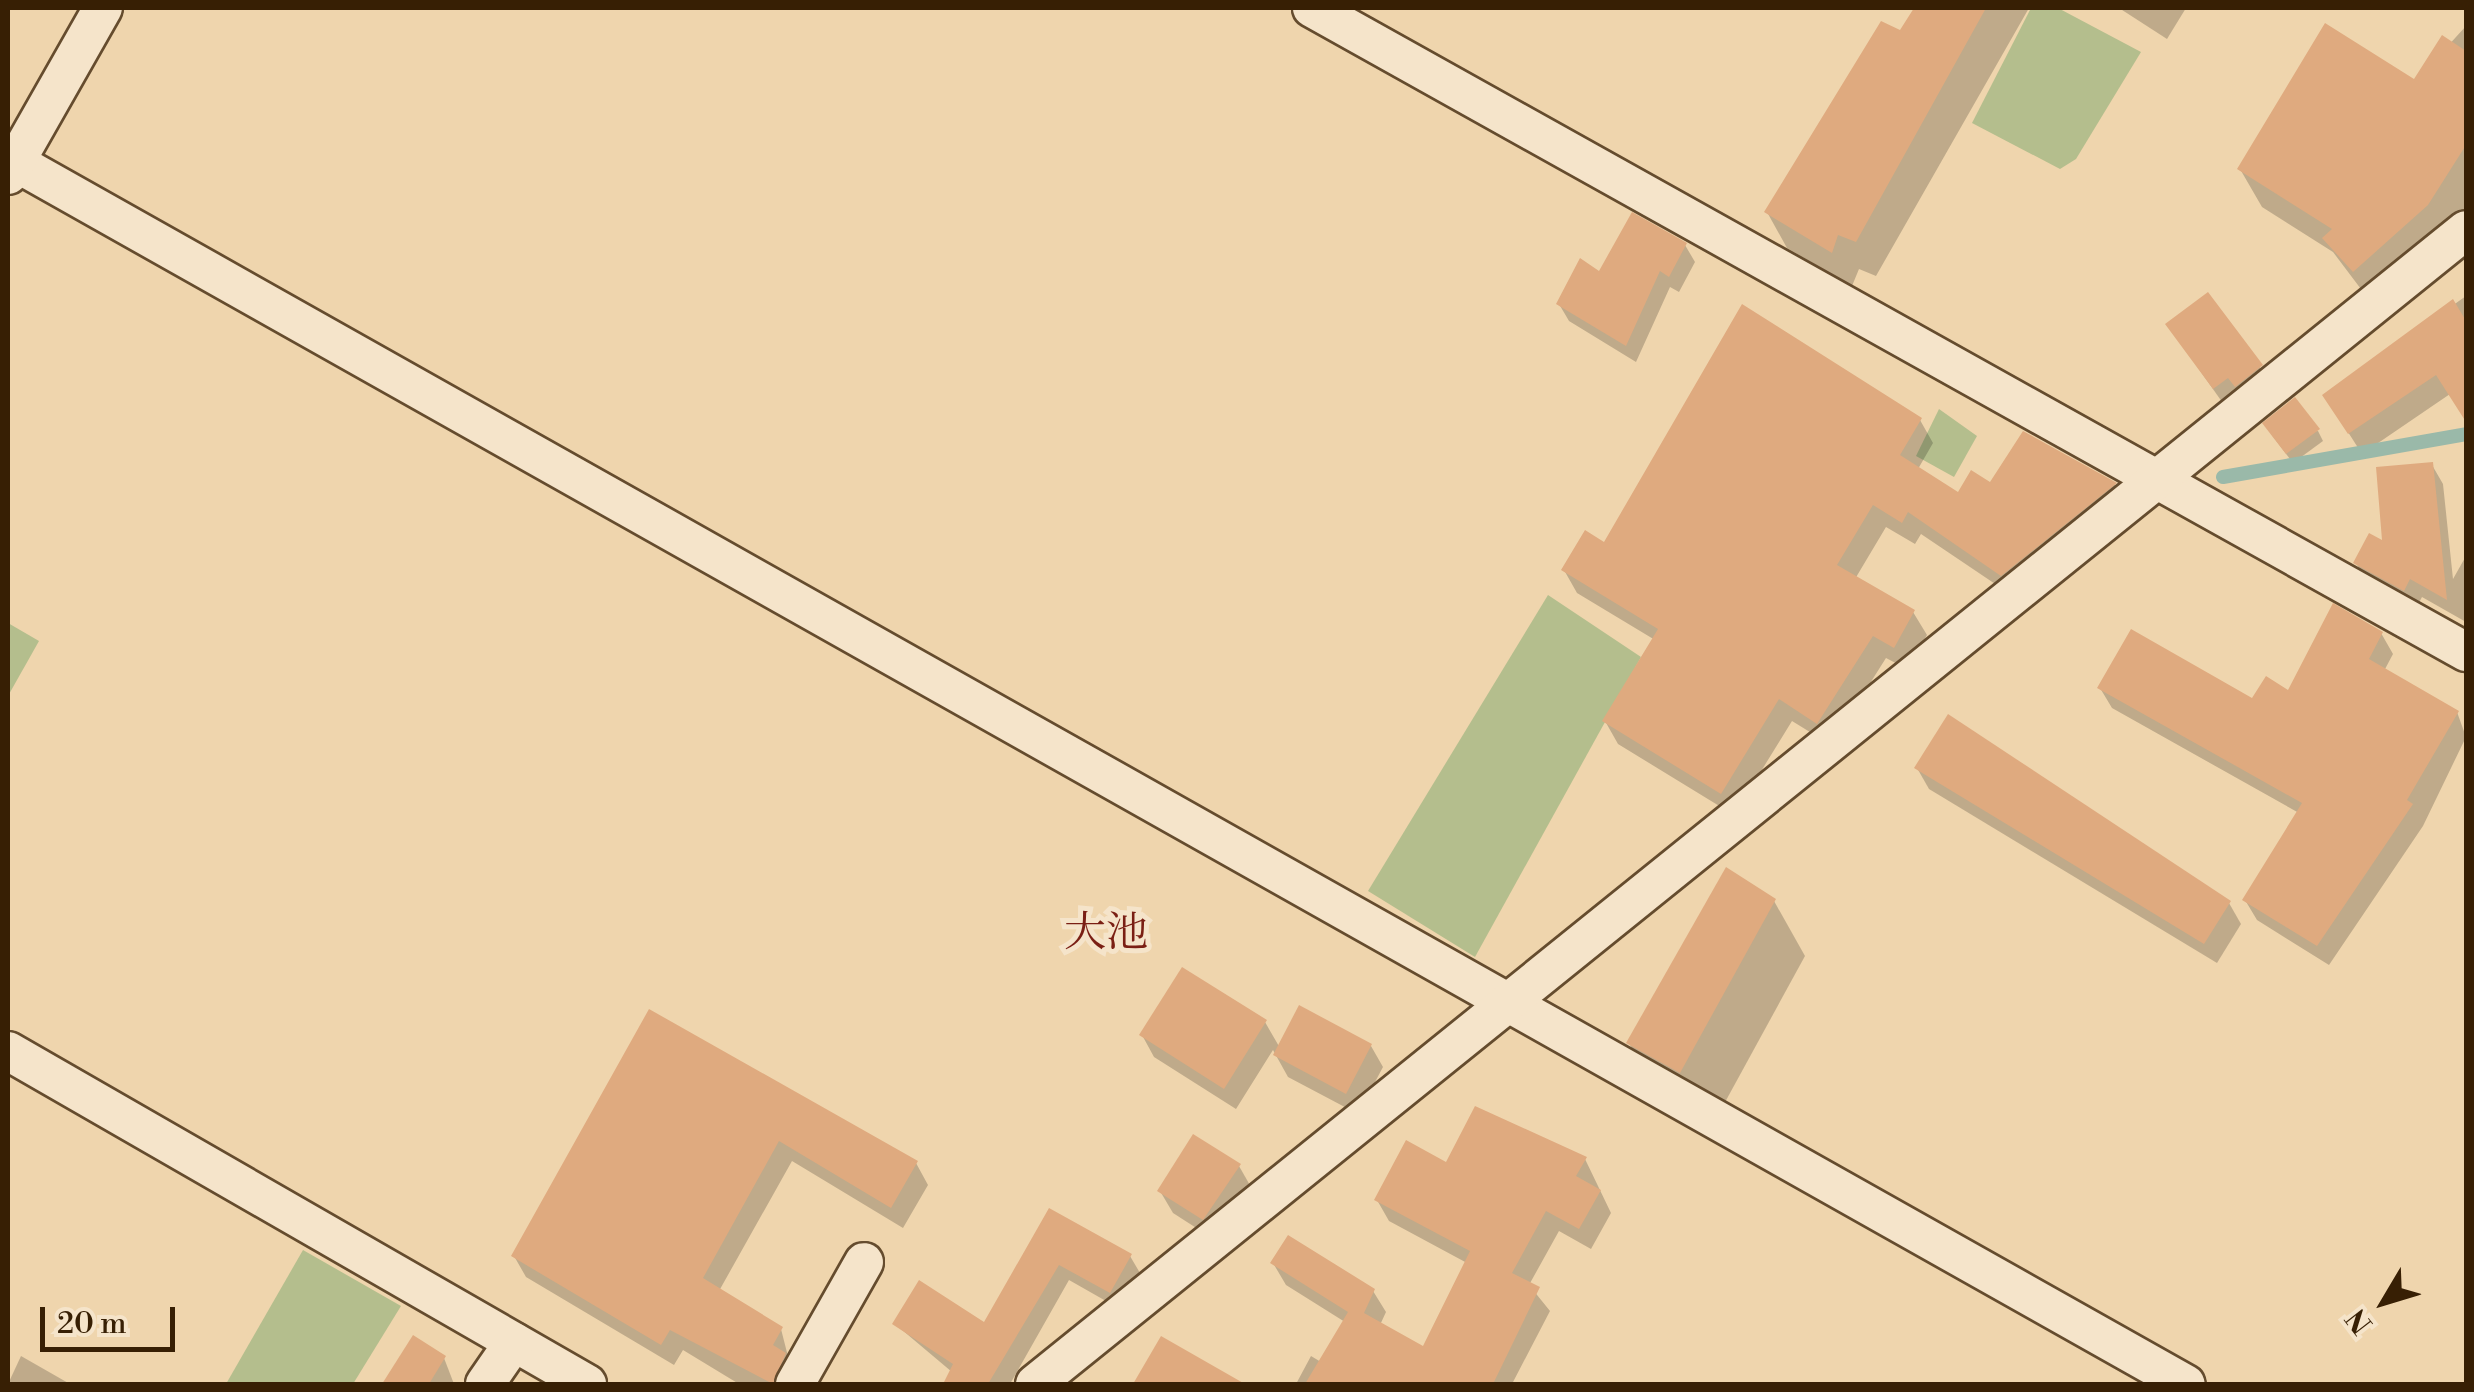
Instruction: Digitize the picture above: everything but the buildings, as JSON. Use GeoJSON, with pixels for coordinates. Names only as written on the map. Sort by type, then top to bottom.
{"type":"FeatureCollection","features":[{"type":"Feature","properties":{"kind":"street"},"geometry":{"type":"LineString","coordinates":[[103,8],[10,165],[2186,1384]]}},
{"type":"Feature","properties":{"kind":"street"},"geometry":{"type":"LineString","coordinates":[[1312,8],[2466,652]]}},
{"type":"Feature","properties":{"kind":"street"},"geometry":{"type":"LineString","coordinates":[[1035,1384],[2466,230]]}},
{"type":"Feature","properties":{"kind":"street"},"geometry":{"type":"LineString","coordinates":[[8,1051],[587,1384]]}},
{"type":"Feature","properties":{"kind":"street"},"geometry":{"type":"LineString","coordinates":[[795,1384],[864,1262]]}},
{"type":"Feature","properties":{"kind":"street"},"geometry":{"type":"LineString","coordinates":[[485,1384],[514,1342]]}},
{"type":"Feature","properties":{"kind":"green space"},"geometry":{"type":"Polygon","coordinates":[[[2031,8],[2058,8],[2141,52],[2076,159],[2060,169],[1972,123],[2031,8]]]}},
{"type":"Feature","properties":{"kind":"green space"},"geometry":{"type":"Polygon","coordinates":[[[1939,409],[1977,436],[1954,477],[1916,456],[1939,409]]]}},
{"type":"Feature","properties":{"kind":"green space"},"geometry":{"type":"Polygon","coordinates":[[[1548,595],[1641,657],[1475,957],[1368,891],[1548,595]]]}},
{"type":"Feature","properties":{"kind":"green space"},"geometry":{"type":"Polygon","coordinates":[[[8,623],[39,641],[8,696],[8,623]]]}},
{"type":"Feature","properties":{"kind":"green space"},"geometry":{"type":"Polygon","coordinates":[[[303,1250],[401,1306],[353,1384],[226,1384],[303,1250]]]}},
{"type":"Feature","properties":{"kind":"waterway"},"geometry":{"type":"LineString","coordinates":[[2223,477],[2466,434]]}},
{"type":"Feature","properties":{"kind":"district","name":"大池"},"geometry":{"type":"Point","coordinates":[1106,934]}}]}
